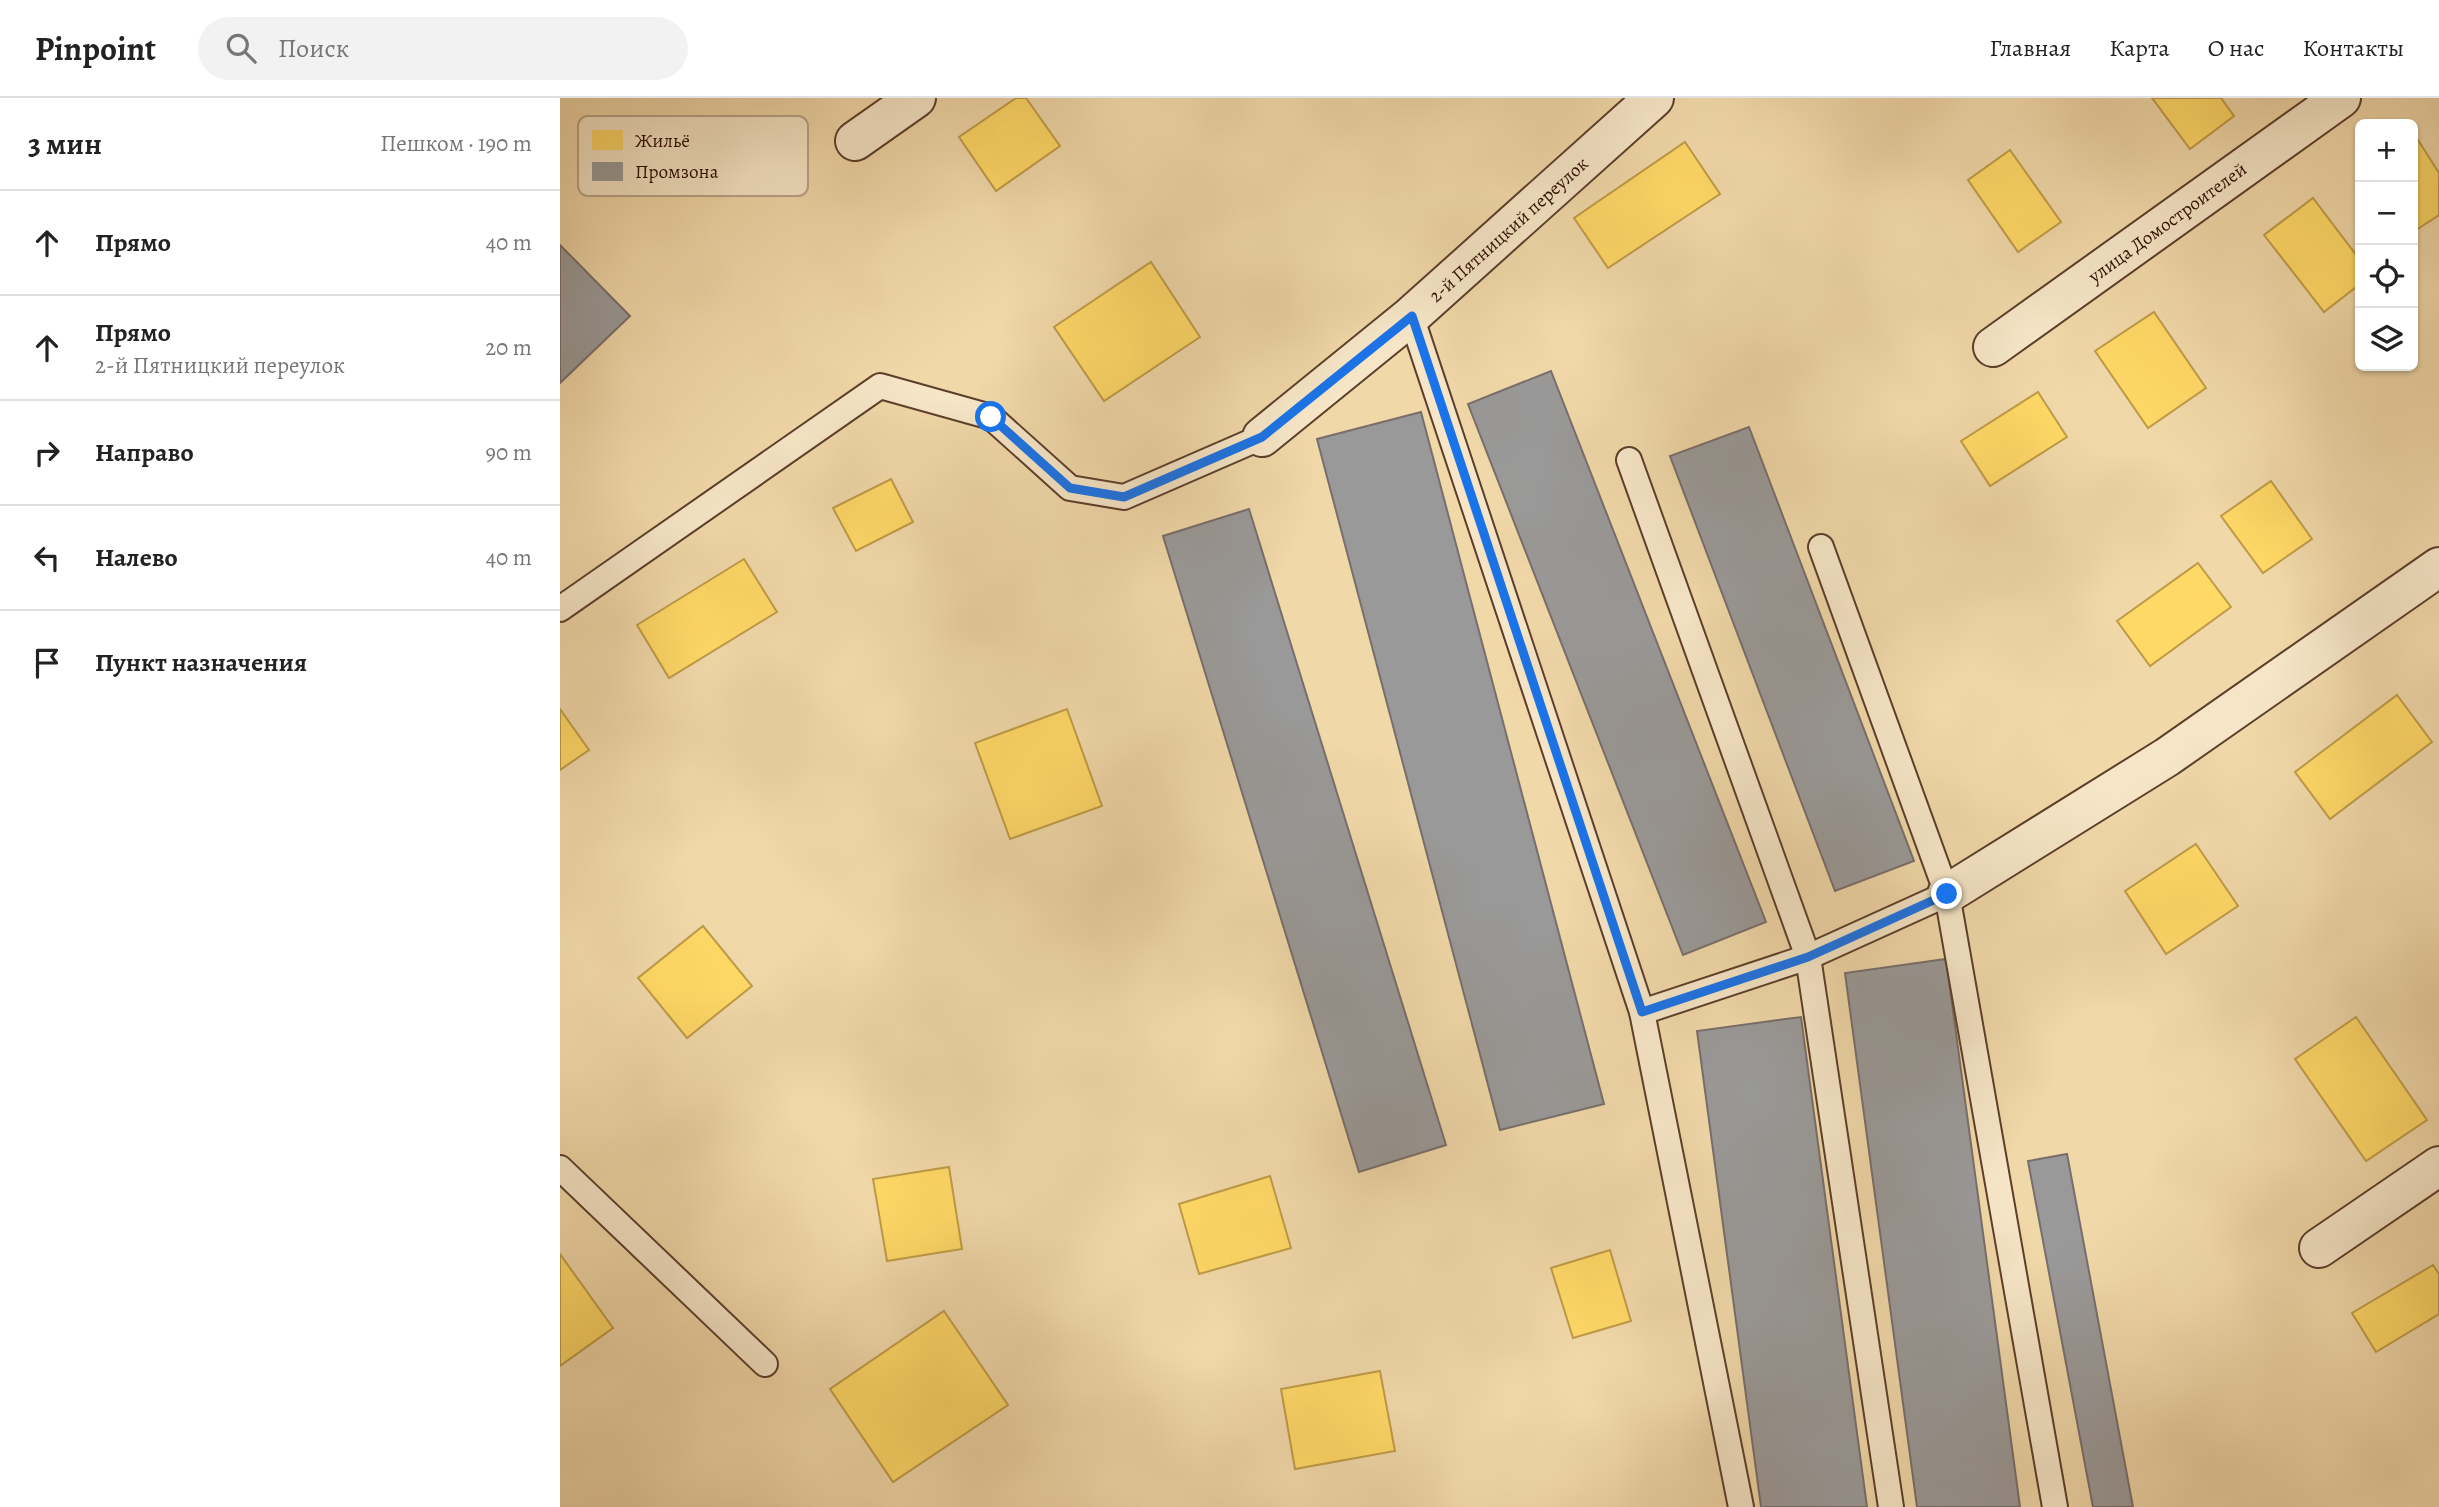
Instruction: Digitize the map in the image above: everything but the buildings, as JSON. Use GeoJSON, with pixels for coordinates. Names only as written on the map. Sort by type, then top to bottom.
{"type":"FeatureCollection","features":[{"type":"Feature","properties":{"kind":"street"},"geometry":{"type":"LineString","coordinates":[[855,141],[916,98]]}},
{"type":"Feature","properties":{"kind":"street","name":"2-й Пятницкий переулок"},"geometry":{"type":"LineString","coordinates":[[1262,437],[1412,316],[1654,98]]}},
{"type":"Feature","properties":{"kind":"street","name":"улица Домостроителей"},"geometry":{"type":"LineString","coordinates":[[1993,347],[2341,98]]}},
{"type":"Feature","properties":{"kind":"street"},"geometry":{"type":"LineString","coordinates":[[1947,894],[2167,757],[2439,567]]}},
{"type":"Feature","properties":{"kind":"street"},"geometry":{"type":"LineString","coordinates":[[2319,1248],[2439,1166]]}},
{"type":"Feature","properties":{"kind":"lane"},"geometry":{"type":"LineString","coordinates":[[1412,316],[1642,1012],[1741,1507]]}},
{"type":"Feature","properties":{"kind":"lane"},"geometry":{"type":"LineString","coordinates":[[560,609],[880,386],[991,417],[1070,488],[1124,497],[1262,437]]}},
{"type":"Feature","properties":{"kind":"lane"},"geometry":{"type":"LineString","coordinates":[[1629,460],[1808,957],[1891,1507]]}},
{"type":"Feature","properties":{"kind":"lane"},"geometry":{"type":"LineString","coordinates":[[1821,547],[1947,894],[2055,1507]]}},
{"type":"Feature","properties":{"kind":"lane"},"geometry":{"type":"LineString","coordinates":[[1642,1012],[1808,957],[1947,894]]}},
{"type":"Feature","properties":{"kind":"lane"},"geometry":{"type":"LineString","coordinates":[[560,1168],[765,1364]]}},
{"type":"Feature","properties":{"kind":"route"},"geometry":{"type":"LineString","coordinates":[[991,417],[1070,488],[1124,497],[1262,437],[1412,316],[1642,1012],[1808,957],[1947,894]]}}]}
